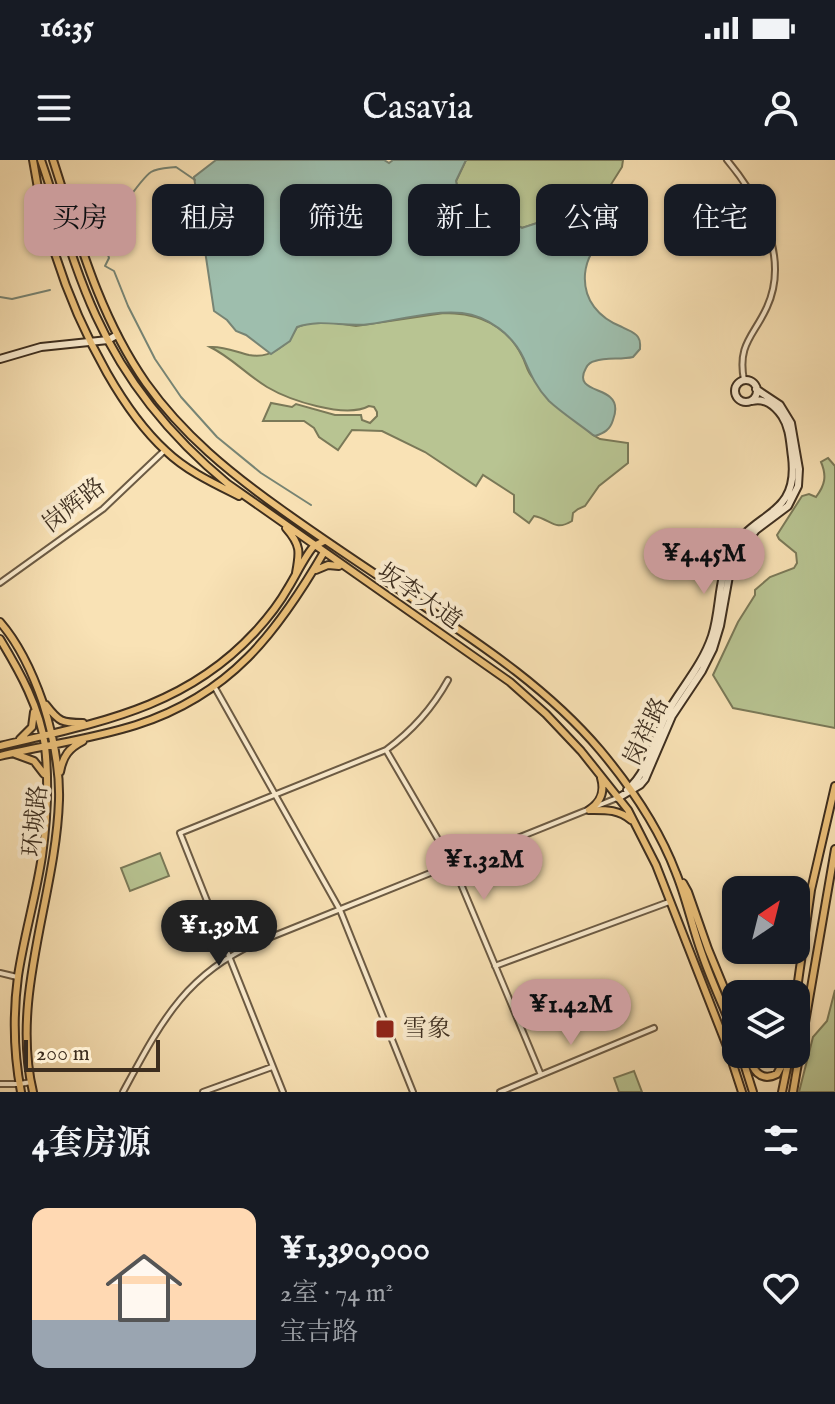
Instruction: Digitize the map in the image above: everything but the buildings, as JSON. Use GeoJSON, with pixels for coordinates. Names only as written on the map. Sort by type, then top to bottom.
{"type":"FeatureCollection","features":[{"type":"Feature","properties":{"kind":"main road"},"geometry":{"type":"LineString","coordinates":[[33,160],[50,243],[71,300],[121,396],[165,450],[204,479],[257,504]]}},
{"type":"Feature","properties":{"kind":"main road","name":"坂李大道"},"geometry":{"type":"LineString","coordinates":[[41,160],[84,287],[108,340],[138,389],[168,427],[215,473],[510,682],[581,751],[628,810],[671,901],[742,1092]]}},
{"type":"Feature","properties":{"kind":"main road","name":"坂李大道"},"geometry":{"type":"LineString","coordinates":[[53,160],[94,284],[117,335],[155,396],[198,444],[234,476],[325,541],[466,634],[569,716],[599,749],[650,820],[677,874],[700,949],[722,1003]]}},
{"type":"Feature","properties":{"kind":"main road"},"geometry":{"type":"LineString","coordinates":[[279,520],[297,544],[299,556],[295,577]]}},
{"type":"Feature","properties":{"kind":"main road"},"geometry":{"type":"LineString","coordinates":[[0,746],[145,708],[208,674],[257,630],[315,545],[325,541],[324,553],[268,637],[241,665],[214,686],[164,714],[123,729],[0,756]]}},
{"type":"Feature","properties":{"kind":"main road"},"geometry":{"type":"LineString","coordinates":[[304,583],[325,565],[335,565],[353,573]]}},
{"type":"Feature","properties":{"kind":"main road","name":"环城路"},"geometry":{"type":"LineString","coordinates":[[0,622],[17,645],[41,698],[55,744],[59,779],[57,824],[27,1011],[33,1092]]}},
{"type":"Feature","properties":{"kind":"main road","name":"环城路"},"geometry":{"type":"LineString","coordinates":[[0,639],[18,670],[43,736],[48,793],[42,856],[18,978],[15,1019],[20,1088]]}},
{"type":"Feature","properties":{"kind":"main road"},"geometry":{"type":"LineString","coordinates":[[41,698],[59,720],[91,723]]}},
{"type":"Feature","properties":{"kind":"main road"},"geometry":{"type":"LineString","coordinates":[[15,743],[32,727],[34,708]]}},
{"type":"Feature","properties":{"kind":"main road"},"geometry":{"type":"LineString","coordinates":[[59,779],[61,765],[69,749],[95,735]]}},
{"type":"Feature","properties":{"kind":"main road"},"geometry":{"type":"LineString","coordinates":[[12,753],[34,761],[46,777]]}},
{"type":"Feature","properties":{"kind":"main road"},"geometry":{"type":"LineString","coordinates":[[589,810],[602,794],[600,774]]}},
{"type":"Feature","properties":{"kind":"main road"},"geometry":{"type":"LineString","coordinates":[[798,980],[811,890],[835,786]]}},
{"type":"Feature","properties":{"kind":"main road"},"geometry":{"type":"LineString","coordinates":[[589,810],[618,811],[636,825]]}},
{"type":"Feature","properties":{"kind":"main road"},"geometry":{"type":"LineString","coordinates":[[793,1092],[835,849]]}},
{"type":"Feature","properties":{"kind":"main road"},"geometry":{"type":"LineString","coordinates":[[677,874],[688,892],[722,983]]}},
{"type":"Feature","properties":{"kind":"main road"},"geometry":{"type":"LineString","coordinates":[[745,1068],[753,1092]]}},
{"type":"Feature","properties":{"kind":"main road"},"geometry":{"type":"LineString","coordinates":[[753,1068],[766,1078],[777,1074],[780,1068]]}},
{"type":"Feature","properties":{"kind":"main road"},"geometry":{"type":"LineString","coordinates":[[782,1092],[786,1068]]}},
{"type":"Feature","properties":{"kind":"street"},"geometry":{"type":"LineString","coordinates":[[727,160],[745,184],[761,215],[771,240],[775,263],[770,301],[744,350],[744,380]]}},
{"type":"Feature","properties":{"kind":"street"},"geometry":{"type":"LineString","coordinates":[[0,359],[41,347],[108,340],[117,335]]}},
{"type":"Feature","properties":{"kind":"street"},"geometry":{"type":"LineString","coordinates":[[744,380],[752,382],[756,389],[752,401],[740,401],[735,395],[737,384],[744,380]]}},
{"type":"Feature","properties":{"kind":"street","name":"岗祥路"},"geometry":{"type":"LineString","coordinates":[[618,798],[640,785],[648,773],[672,716],[708,661],[717,638],[729,576],[737,555],[756,530],[788,506],[796,491],[799,469],[791,423],[780,405],[756,389]]}},
{"type":"Feature","properties":{"kind":"street","name":"岗祥路"},"geometry":{"type":"LineString","coordinates":[[630,789],[644,770],[667,714],[698,668],[708,647],[715,625],[724,568],[732,550],[748,529],[784,502],[791,489],[793,469],[786,425],[768,403],[760,399],[752,401]]}},
{"type":"Feature","properties":{"kind":"street","name":"岗辉路"},"geometry":{"type":"LineString","coordinates":[[0,583],[103,509],[165,450]]}},
{"type":"Feature","properties":{"kind":"street"},"geometry":{"type":"LineString","coordinates":[[283,1092],[180,833],[386,750],[425,715],[448,680]]}},
{"type":"Feature","properties":{"kind":"street"},"geometry":{"type":"LineString","coordinates":[[214,686],[340,910],[413,1092]]}},
{"type":"Feature","properties":{"kind":"street"},"geometry":{"type":"LineString","coordinates":[[386,750],[453,865],[541,1075]]}},
{"type":"Feature","properties":{"kind":"street"},"geometry":{"type":"LineString","coordinates":[[123,1092],[171,1009],[202,977],[230,957],[618,798]]}},
{"type":"Feature","properties":{"kind":"street"},"geometry":{"type":"LineString","coordinates":[[495,966],[671,901]]}},
{"type":"Feature","properties":{"kind":"street"},"geometry":{"type":"LineString","coordinates":[[0,973],[18,978]]}},
{"type":"Feature","properties":{"kind":"street"},"geometry":{"type":"LineString","coordinates":[[500,1092],[654,1028]]}},
{"type":"Feature","properties":{"kind":"street"},"geometry":{"type":"LineString","coordinates":[[203,1092],[273,1067]]}},
{"type":"Feature","properties":{"kind":"street"},"geometry":{"type":"LineString","coordinates":[[0,1084],[20,1088],[31,1082]]}},
{"type":"Feature","properties":{"kind":"green space"},"geometry":{"type":"Polygon","coordinates":[[[466,160],[623,160],[611,184],[536,184],[536,223],[522,228],[520,184],[457,184],[466,160]]]}},
{"type":"Feature","properties":{"kind":"green space"},"geometry":{"type":"Polygon","coordinates":[[[444,313],[479,318],[499,328],[515,345],[533,378],[593,435],[628,443],[628,463],[599,486],[585,506],[573,513],[572,521],[557,525],[534,516],[529,523],[514,512],[514,495],[483,475],[476,486],[425,452],[382,431],[352,430],[338,450],[319,437],[314,428],[304,421],[263,421],[271,403],[292,407],[296,404],[335,415],[361,415],[362,420],[370,423],[377,412],[369,406],[332,409],[289,397],[267,387],[210,347],[265,355],[284,345],[297,327],[309,323],[356,326],[444,313]]]}},
{"type":"Feature","properties":{"kind":"green space"},"geometry":{"type":"Polygon","coordinates":[[[828,458],[835,466],[835,728],[733,708],[713,675],[755,590],[770,577],[794,568],[797,563],[796,553],[777,535],[802,496],[809,494],[816,497],[819,493],[824,476],[821,462],[828,458]]]}},
{"type":"Feature","properties":{"kind":"green space"},"geometry":{"type":"Polygon","coordinates":[[[160,853],[169,876],[130,891],[121,868],[160,853]]]}},
{"type":"Feature","properties":{"kind":"green space"},"geometry":{"type":"Polygon","coordinates":[[[835,990],[835,1092],[799,1092],[805,1068],[810,1068],[813,1037],[827,1021],[835,990]]]}},
{"type":"Feature","properties":{"kind":"green space"},"geometry":{"type":"Polygon","coordinates":[[[634,1071],[642,1092],[619,1092],[614,1078],[634,1071]]]}},
{"type":"Feature","properties":{"kind":"shaded area"},"geometry":{"type":"Polygon","coordinates":[[[216,160],[384,160],[389,163],[393,160],[466,160],[457,184],[408,184],[408,256],[520,256],[520,227],[536,223],[536,256],[590,256],[585,283],[594,307],[606,319],[635,334],[640,341],[640,349],[633,357],[592,362],[583,375],[586,384],[606,394],[614,402],[615,414],[610,426],[595,436],[559,410],[534,381],[513,342],[499,328],[472,315],[440,313],[361,325],[306,324],[297,327],[290,341],[271,354],[236,331],[214,311],[206,256],[264,256],[264,184],[195,184],[194,177],[216,160]]]}},
{"type":"Feature","properties":{"kind":"waterway"},"geometry":{"type":"LineString","coordinates":[[195,180],[176,167],[157,170],[146,176],[106,233],[104,242],[109,258],[105,266],[114,271],[155,359],[181,397],[217,437],[261,473],[311,505]]}},
{"type":"Feature","properties":{"kind":"waterway"},"geometry":{"type":"LineString","coordinates":[[0,297],[12,299],[50,290]]}},
{"type":"Feature","properties":{"kind":"place","name":"雪象"},"geometry":{"type":"Point","coordinates":[385,1029]}}]}
